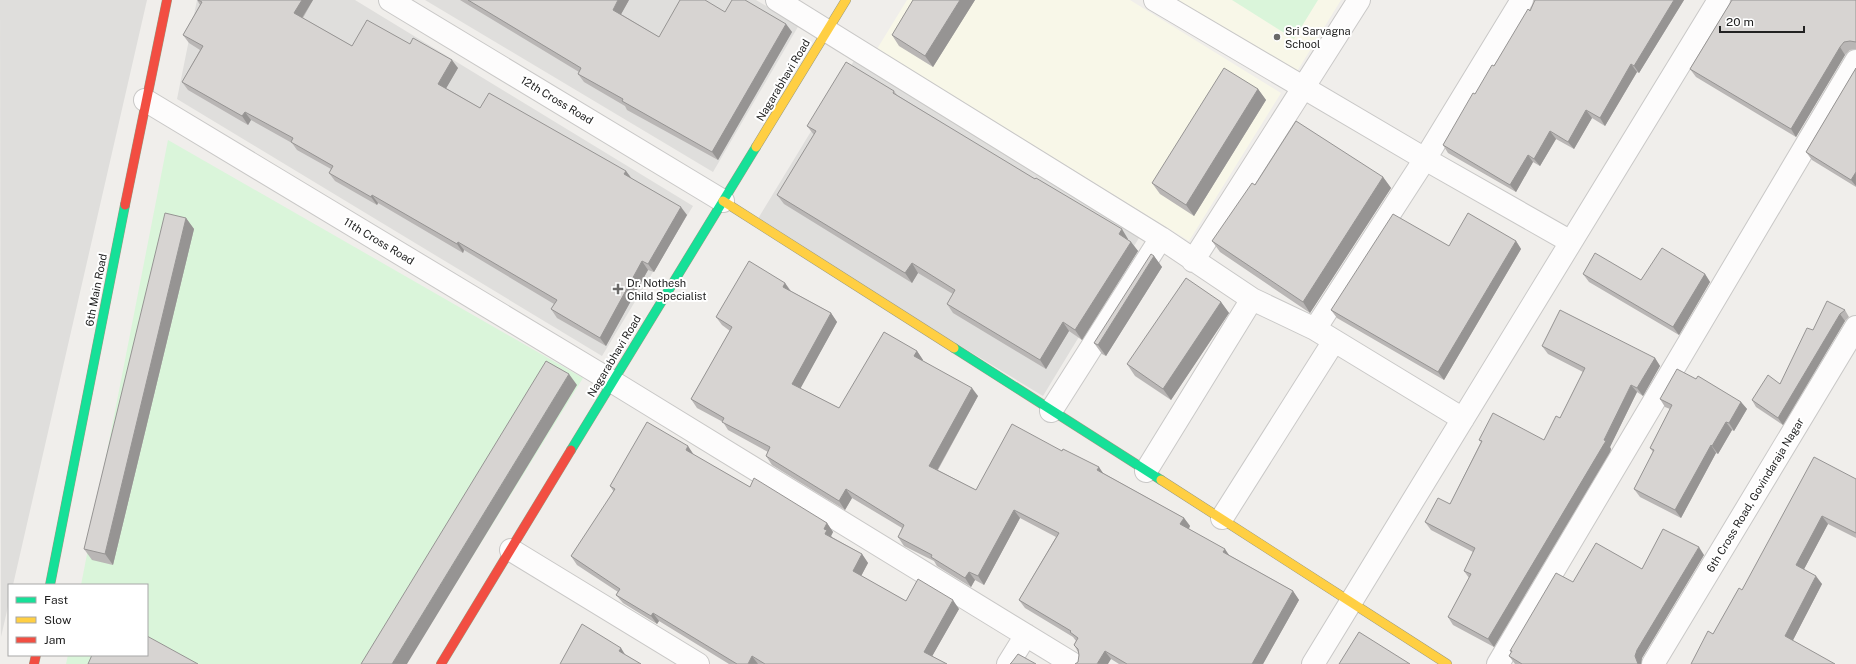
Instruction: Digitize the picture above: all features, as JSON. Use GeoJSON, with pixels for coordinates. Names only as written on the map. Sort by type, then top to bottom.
{"type":"FeatureCollection","features":[{"type":"Feature","properties":{"kind":"street","name":"6th Main Road"},"geometry":{"type":"LineString","coordinates":[[50,584],[145,100],[167,0]]}},
{"type":"Feature","properties":{"kind":"street","name":"12th Cross Road"},"geometry":{"type":"LineString","coordinates":[[390,0],[723,201]]}},
{"type":"Feature","properties":{"kind":"street"},"geometry":{"type":"LineString","coordinates":[[777,0],[1161,238],[1193,261],[1252,299],[1315,329],[1463,419]]}},
{"type":"Feature","properties":{"kind":"street","name":"Nagarabhavi Road"},"geometry":{"type":"LineString","coordinates":[[441,664],[846,0]]}},
{"type":"Feature","properties":{"kind":"street"},"geometry":{"type":"LineString","coordinates":[[1155,0],[1425,159],[1571,242]]}},
{"type":"Feature","properties":{"kind":"street"},"geometry":{"type":"LineString","coordinates":[[1193,261],[1302,87],[1359,0]]}},
{"type":"Feature","properties":{"kind":"street"},"geometry":{"type":"LineString","coordinates":[[1315,329],[1425,159],[1522,0]]}},
{"type":"Feature","properties":{"kind":"street"},"geometry":{"type":"LineString","coordinates":[[1313,664],[1719,0]]}},
{"type":"Feature","properties":{"kind":"street"},"geometry":{"type":"LineString","coordinates":[[1498,664],[1856,61]]}},
{"type":"Feature","properties":{"kind":"street","name":"11th Cross Road"},"geometry":{"type":"LineString","coordinates":[[145,100],[613,382],[1073,664]]}},
{"type":"Feature","properties":{"kind":"street"},"geometry":{"type":"LineString","coordinates":[[723,201],[1051,411],[1222,518],[1446,664]]}},
{"type":"Feature","properties":{"kind":"street"},"geometry":{"type":"LineString","coordinates":[[1051,411],[1161,238]]}},
{"type":"Feature","properties":{"kind":"street"},"geometry":{"type":"LineString","coordinates":[[1146,471],[1252,299]]}},
{"type":"Feature","properties":{"kind":"street","name":"6th Cross Road, Govindaraja Nagar"},"geometry":{"type":"LineString","coordinates":[[1653,664],[1856,327]]}},
{"type":"Feature","properties":{"kind":"street"},"geometry":{"type":"LineString","coordinates":[[1222,518],[1334,341]]}},
{"type":"Feature","properties":{"kind":"street"},"geometry":{"type":"LineString","coordinates":[[511,550],[698,664]]}},
{"type":"Feature","properties":{"kind":"street"},"geometry":{"type":"LineString","coordinates":[[1008,664],[1026,635]]}},
{"type":"Feature","properties":{"kind":"shaded area"},"geometry":{"type":"Polygon","coordinates":[[[0,0],[147,0],[13,584],[8,584],[8,606],[1,637],[0,0]]]}},
{"type":"Feature","properties":{"kind":"shaded area"},"geometry":{"type":"Polygon","coordinates":[[[197,0],[355,0],[693,206],[602,356],[177,99],[197,0]]]}},
{"type":"Feature","properties":{"kind":"shaded area"},"geometry":{"type":"Polygon","coordinates":[[[425,0],[756,0],[799,25],[713,172],[425,0]]]}},
{"type":"Feature","properties":{"kind":"shaded area"},"geometry":{"type":"Polygon","coordinates":[[[907,0],[1130,0],[1281,93],[1189,241],[877,49],[907,0]]]}},
{"type":"Feature","properties":{"kind":"shaded area","name":"Sri Sarvagna School"},"geometry":{"type":"Polygon","coordinates":[[[1177,0],[1341,0],[1296,73],[1177,0]]]}},
{"type":"Feature","properties":{"kind":"shaded area"},"geometry":{"type":"Polygon","coordinates":[[[855,59],[1142,233],[1043,396],[756,222],[855,59]]]}},
{"type":"Feature","properties":{"kind":"green space"},"geometry":{"type":"Polygon","coordinates":[[[1232,0],[1318,0],[1294,39],[1232,0]]]}},
{"type":"Feature","properties":{"kind":"green space"},"geometry":{"type":"Polygon","coordinates":[[[168,140],[583,378],[406,664],[66,664],[68,656],[148,656],[148,584],[81,584],[168,140]]]}},
{"type":"Feature","properties":{"kind":"building"},"geometry":{"type":"Polygon","coordinates":[[[198,0],[302,0],[294,13],[352,46],[367,20],[410,44],[413,38],[452,60],[438,84],[480,108],[489,93],[626,171],[624,174],[681,207],[648,264],[642,261],[600,338],[551,309],[557,300],[458,242],[457,244],[372,195],[371,197],[329,173],[333,166],[291,142],[293,138],[245,112],[242,116],[182,82],[203,46],[183,35],[202,2],[198,0]]]}},
{"type":"Feature","properties":{"kind":"building"},"geometry":{"type":"Polygon","coordinates":[[[468,0],[618,0],[613,10],[659,37],[680,0],[705,0],[725,12],[732,0],[745,0],[786,24],[712,152],[578,74],[581,68],[468,0]]]}},
{"type":"Feature","properties":{"kind":"building"},"geometry":{"type":"Polygon","coordinates":[[[913,0],[960,0],[925,56],[892,35],[913,0]]]}},
{"type":"Feature","properties":{"kind":"building"},"geometry":{"type":"Polygon","coordinates":[[[1535,0],[1674,0],[1634,66],[1631,64],[1600,118],[1586,110],[1568,142],[1550,131],[1534,159],[1528,155],[1510,185],[1443,145],[1473,93],[1475,94],[1492,65],[1494,66],[1528,9],[1530,11],[1535,0]]]}},
{"type":"Feature","properties":{"kind":"building"},"geometry":{"type":"Polygon","coordinates":[[[1732,0],[1856,0],[1856,42],[1844,42],[1840,47],[1791,129],[1690,69],[1732,0]]]}},
{"type":"Feature","properties":{"kind":"building"},"geometry":{"type":"Polygon","coordinates":[[[846,62],[894,91],[893,93],[1035,179],[1036,178],[1122,229],[1119,234],[1131,242],[1075,330],[1063,322],[1040,360],[947,304],[955,290],[912,263],[905,273],[777,195],[816,131],[807,126],[846,62]]]}},
{"type":"Feature","properties":{"kind":"building"},"geometry":{"type":"Polygon","coordinates":[[[1224,68],[1258,89],[1186,205],[1152,183],[1224,68]]]}},
{"type":"Feature","properties":{"kind":"building"},"geometry":{"type":"Polygon","coordinates":[[[1856,68],[1856,172],[1851,180],[1806,152],[1856,68]]]}},
{"type":"Feature","properties":{"kind":"building"},"geometry":{"type":"Polygon","coordinates":[[[1296,121],[1383,177],[1303,302],[1212,241],[1252,183],[1255,185],[1296,121]]]}},
{"type":"Feature","properties":{"kind":"building"},"geometry":{"type":"Polygon","coordinates":[[[165,213],[186,218],[105,554],[84,549],[165,213]]]}},
{"type":"Feature","properties":{"kind":"building"},"geometry":{"type":"Polygon","coordinates":[[[1468,213],[1516,241],[1438,372],[1331,310],[1393,214],[1449,246],[1468,213]]]}},
{"type":"Feature","properties":{"kind":"building"},"geometry":{"type":"Polygon","coordinates":[[[1662,248],[1705,274],[1673,327],[1583,274],[1595,253],[1641,280],[1662,248]]]}},
{"type":"Feature","properties":{"kind":"building"},"geometry":{"type":"Polygon","coordinates":[[[1151,254],[1154,256],[1098,345],[1094,343],[1151,254]]]}},
{"type":"Feature","properties":{"kind":"building"},"geometry":{"type":"Polygon","coordinates":[[[749,261],[785,283],[783,287],[831,313],[792,384],[839,408],[884,332],[917,351],[914,356],[972,388],[929,466],[976,490],[1012,424],[1062,451],[1063,449],[1099,467],[1097,470],[1184,518],[1180,524],[1225,549],[1223,552],[1293,591],[1252,664],[1127,664],[1105,651],[1097,664],[1075,664],[1078,662],[1079,655],[1078,649],[1074,645],[1078,638],[1070,632],[1071,631],[1019,600],[1059,533],[1014,510],[978,576],[969,572],[965,578],[931,557],[932,555],[898,537],[904,525],[846,489],[839,501],[766,456],[770,447],[722,422],[724,418],[691,399],[732,327],[716,317],[749,261]]]}},
{"type":"Feature","properties":{"kind":"building"},"geometry":{"type":"Polygon","coordinates":[[[1186,278],[1221,302],[1163,389],[1127,364],[1186,278]]]}},
{"type":"Feature","properties":{"kind":"building"},"geometry":{"type":"Polygon","coordinates":[[[1827,301],[1845,310],[1840,314],[1778,418],[1752,400],[1768,375],[1780,384],[1807,328],[1813,330],[1827,301]]]}},
{"type":"Feature","properties":{"kind":"building"},"geometry":{"type":"Polygon","coordinates":[[[1560,310],[1655,358],[1637,388],[1631,385],[1604,440],[1606,441],[1488,639],[1448,617],[1471,574],[1464,571],[1475,548],[1425,522],[1438,498],[1450,504],[1482,441],[1479,440],[1493,413],[1544,440],[1556,416],[1560,418],[1585,368],[1542,346],[1560,310]]]}},
{"type":"Feature","properties":{"kind":"building"},"geometry":{"type":"Polygon","coordinates":[[[546,361],[569,374],[392,664],[361,664],[546,361]]]}},
{"type":"Feature","properties":{"kind":"building"},"geometry":{"type":"Polygon","coordinates":[[[1677,369],[1696,379],[1698,376],[1741,402],[1729,423],[1726,422],[1712,446],[1711,445],[1675,510],[1634,489],[1654,450],[1650,448],[1672,405],[1660,399],[1677,369]]]}},
{"type":"Feature","properties":{"kind":"building"},"geometry":{"type":"Polygon","coordinates":[[[647,422],[688,446],[686,450],[750,487],[754,478],[827,523],[824,529],[827,530],[825,534],[862,554],[853,571],[906,601],[918,579],[953,600],[924,652],[947,664],[765,664],[752,656],[748,664],[737,664],[653,613],[651,616],[616,595],[620,589],[571,556],[615,489],[610,486],[647,422]]]}},
{"type":"Feature","properties":{"kind":"building"},"geometry":{"type":"Polygon","coordinates":[[[1814,457],[1856,479],[1856,533],[1822,516],[1796,565],[1816,576],[1785,636],[1835,664],[1691,664],[1708,631],[1713,634],[1739,588],[1742,590],[1814,457]]]}},
{"type":"Feature","properties":{"kind":"building"},"geometry":{"type":"Polygon","coordinates":[[[1663,529],[1699,547],[1637,650],[1635,656],[1638,664],[1522,664],[1509,656],[1512,651],[1510,651],[1556,573],[1573,582],[1596,543],[1642,569],[1663,529]]]}},
{"type":"Feature","properties":{"kind":"building"},"geometry":{"type":"Polygon","coordinates":[[[582,624],[621,648],[619,651],[641,664],[560,664],[582,624]]]}},
{"type":"Feature","properties":{"kind":"building"},"geometry":{"type":"Polygon","coordinates":[[[1359,632],[1410,664],[1339,664],[1359,632]]]}},
{"type":"Feature","properties":{"kind":"building"},"geometry":{"type":"Polygon","coordinates":[[[148,637],[198,664],[88,664],[92,656],[148,656],[148,637]]]}},
{"type":"Feature","properties":{"kind":"building"},"geometry":{"type":"Polygon","coordinates":[[[1018,654],[1036,664],[1010,664],[1018,654]]]}},
{"type":"Feature","properties":{"kind":"traffic: fast"},"geometry":{"type":"LineString","coordinates":[[571,450],[756,147]]}},
{"type":"Feature","properties":{"kind":"traffic: fast"},"geometry":{"type":"LineString","coordinates":[[50,584],[125,205]]}},
{"type":"Feature","properties":{"kind":"traffic: fast"},"geometry":{"type":"LineString","coordinates":[[954,348],[1161,480]]}},
{"type":"Feature","properties":{"kind":"traffic: slow"},"geometry":{"type":"LineString","coordinates":[[756,147],[846,0]]}},
{"type":"Feature","properties":{"kind":"traffic: slow"},"geometry":{"type":"LineString","coordinates":[[723,201],[954,348]]}},
{"type":"Feature","properties":{"kind":"traffic: slow"},"geometry":{"type":"LineString","coordinates":[[1161,480],[1447,664]]}},
{"type":"Feature","properties":{"kind":"traffic: jam"},"geometry":{"type":"LineString","coordinates":[[125,205],[167,0]]}},
{"type":"Feature","properties":{"kind":"traffic: jam"},"geometry":{"type":"LineString","coordinates":[[441,664],[571,450]]}},
{"type":"Feature","properties":{"kind":"traffic: jam"},"geometry":{"type":"LineString","coordinates":[[34,664],[36,656]]}},
{"type":"Feature","properties":{"kind":"place","name":"Sri Sarvagna School"},"geometry":{"type":"Point","coordinates":[1277,37]}},
{"type":"Feature","properties":{"kind":"place","name":"Dr. Nothesh Child Specialist"},"geometry":{"type":"Point","coordinates":[618,289]}}]}
